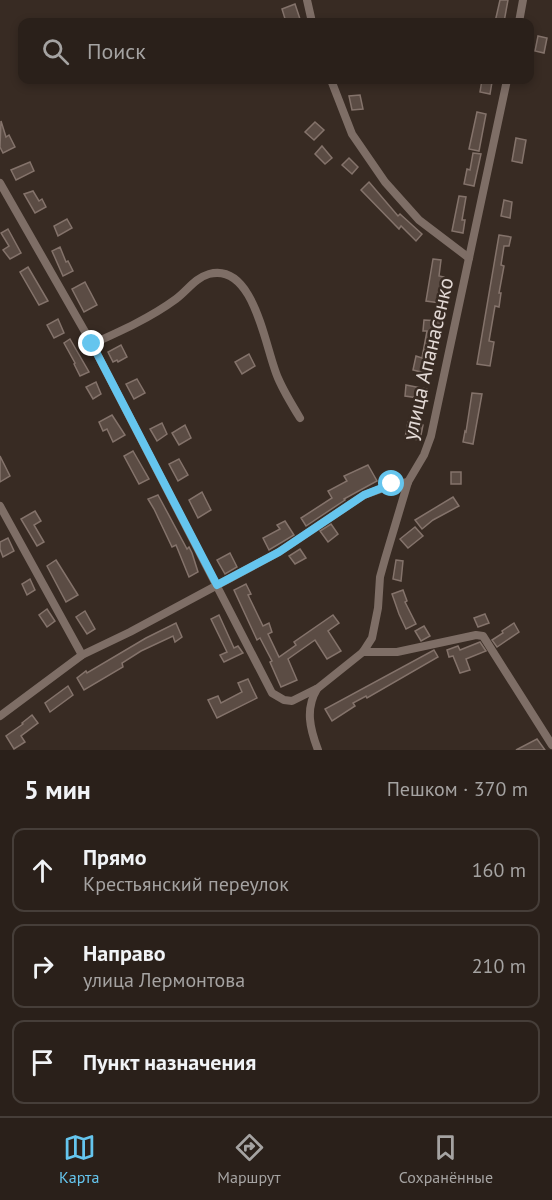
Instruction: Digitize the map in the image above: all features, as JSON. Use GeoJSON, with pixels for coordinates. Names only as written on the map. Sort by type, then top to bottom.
{"type":"FeatureCollection","features":[{"type":"Feature","properties":{"kind":"street"},"geometry":{"type":"LineString","coordinates":[[307,0],[311,18]]}},
{"type":"Feature","properties":{"kind":"street"},"geometry":{"type":"LineString","coordinates":[[520,18],[523,0]]}},
{"type":"Feature","properties":{"kind":"street"},"geometry":{"type":"LineString","coordinates":[[333,84],[352,134],[385,182],[419,220],[469,258]]}},
{"type":"Feature","properties":{"kind":"street","name":"улица Апанасенко"},"geometry":{"type":"LineString","coordinates":[[0,183],[92,344],[272,693],[284,700],[292,701],[318,688],[363,652],[372,638],[376,623],[380,577],[408,482],[424,455],[431,436],[506,84]]}},
{"type":"Feature","properties":{"kind":"street"},"geometry":{"type":"LineString","coordinates":[[92,344],[143,321],[178,298],[197,280],[208,274],[220,273],[231,276],[243,286],[255,309],[278,378],[300,418]]}},
{"type":"Feature","properties":{"kind":"street"},"geometry":{"type":"LineString","coordinates":[[0,716],[82,655],[130,632],[279,552],[364,495],[392,484],[408,482]]}},
{"type":"Feature","properties":{"kind":"street"},"geometry":{"type":"LineString","coordinates":[[0,507],[82,655]]}},
{"type":"Feature","properties":{"kind":"street"},"geometry":{"type":"LineString","coordinates":[[363,652],[397,652],[476,635],[483,636],[552,745]]}},
{"type":"Feature","properties":{"kind":"street"},"geometry":{"type":"LineString","coordinates":[[318,688],[310,700],[309,712],[312,734],[318,750]]}},
{"type":"Feature","properties":{"kind":"building"},"geometry":{"type":"Polygon","coordinates":[[[500,0],[508,0],[505,18],[496,18],[500,0]]]}},
{"type":"Feature","properties":{"kind":"building"},"geometry":{"type":"Polygon","coordinates":[[[295,4],[300,18],[285,18],[282,9],[295,4]]]}},
{"type":"Feature","properties":{"kind":"building"},"geometry":{"type":"Polygon","coordinates":[[[538,36],[547,38],[544,53],[535,51],[538,36]]]}},
{"type":"Feature","properties":{"kind":"building"},"geometry":{"type":"Polygon","coordinates":[[[481,84],[492,84],[490,94],[480,92],[481,84]]]}},
{"type":"Feature","properties":{"kind":"building"},"geometry":{"type":"Polygon","coordinates":[[[360,95],[363,109],[352,110],[349,96],[360,95]]]}},
{"type":"Feature","properties":{"kind":"building"},"geometry":{"type":"Polygon","coordinates":[[[477,112],[486,114],[479,151],[469,149],[477,112]]]}},
{"type":"Feature","properties":{"kind":"building"},"geometry":{"type":"Polygon","coordinates":[[[1,121],[6,137],[9,135],[15,147],[3,153],[0,147],[1,121]]]}},
{"type":"Feature","properties":{"kind":"building"},"geometry":{"type":"Polygon","coordinates":[[[315,122],[324,130],[314,140],[305,132],[315,122]]]}},
{"type":"Feature","properties":{"kind":"building"},"geometry":{"type":"Polygon","coordinates":[[[516,138],[526,140],[522,163],[512,161],[516,138]]]}},
{"type":"Feature","properties":{"kind":"building"},"geometry":{"type":"Polygon","coordinates":[[[322,146],[332,158],[325,164],[315,154],[322,146]]]}},
{"type":"Feature","properties":{"kind":"building"},"geometry":{"type":"Polygon","coordinates":[[[473,153],[481,154],[474,186],[464,184],[467,169],[470,170],[473,153]]]}},
{"type":"Feature","properties":{"kind":"building"},"geometry":{"type":"Polygon","coordinates":[[[349,158],[358,167],[352,174],[342,165],[349,158]]]}},
{"type":"Feature","properties":{"kind":"building"},"geometry":{"type":"Polygon","coordinates":[[[30,162],[34,171],[16,180],[11,170],[30,162]]]}},
{"type":"Feature","properties":{"kind":"building"},"geometry":{"type":"Polygon","coordinates":[[[369,182],[398,216],[400,214],[422,234],[416,241],[401,226],[399,229],[361,190],[369,182]]]}},
{"type":"Feature","properties":{"kind":"building"},"geometry":{"type":"Polygon","coordinates":[[[33,191],[39,201],[42,199],[46,207],[35,213],[24,194],[33,191]]]}},
{"type":"Feature","properties":{"kind":"building"},"geometry":{"type":"Polygon","coordinates":[[[459,196],[466,197],[462,220],[465,220],[463,233],[452,231],[459,196]]]}},
{"type":"Feature","properties":{"kind":"building"},"geometry":{"type":"Polygon","coordinates":[[[504,200],[512,202],[510,218],[501,216],[504,200]]]}},
{"type":"Feature","properties":{"kind":"building"},"geometry":{"type":"Polygon","coordinates":[[[67,219],[72,228],[58,236],[54,226],[67,219]]]}},
{"type":"Feature","properties":{"kind":"building"},"geometry":{"type":"Polygon","coordinates":[[[8,229],[21,253],[10,259],[3,250],[9,246],[1,233],[8,229]]]}},
{"type":"Feature","properties":{"kind":"building"},"geometry":{"type":"Polygon","coordinates":[[[499,235],[511,237],[509,246],[504,246],[499,307],[495,306],[489,341],[494,342],[490,366],[477,364],[499,235]]]}},
{"type":"Feature","properties":{"kind":"building"},"geometry":{"type":"Polygon","coordinates":[[[60,247],[66,262],[68,261],[73,271],[63,276],[52,251],[60,247]]]}},
{"type":"Feature","properties":{"kind":"building"},"geometry":{"type":"Polygon","coordinates":[[[433,259],[441,260],[439,276],[444,277],[440,303],[426,301],[433,259]]]}},
{"type":"Feature","properties":{"kind":"building"},"geometry":{"type":"Polygon","coordinates":[[[28,267],[48,301],[39,305],[20,272],[28,267]]]}},
{"type":"Feature","properties":{"kind":"building"},"geometry":{"type":"Polygon","coordinates":[[[85,282],[97,305],[84,312],[72,289],[85,282]]]}},
{"type":"Feature","properties":{"kind":"building"},"geometry":{"type":"Polygon","coordinates":[[[58,319],[64,333],[54,338],[47,325],[58,319]]]}},
{"type":"Feature","properties":{"kind":"building"},"geometry":{"type":"Polygon","coordinates":[[[424,320],[440,321],[435,355],[429,355],[425,373],[413,370],[416,356],[422,358],[427,331],[423,331],[424,320]]]}},
{"type":"Feature","properties":{"kind":"building"},"geometry":{"type":"Polygon","coordinates":[[[70,339],[89,372],[80,376],[64,343],[70,339]]]}},
{"type":"Feature","properties":{"kind":"building"},"geometry":{"type":"Polygon","coordinates":[[[121,345],[127,357],[113,362],[108,352],[121,345]]]}},
{"type":"Feature","properties":{"kind":"building"},"geometry":{"type":"Polygon","coordinates":[[[249,354],[255,366],[242,374],[235,362],[249,354]]]}},
{"type":"Feature","properties":{"kind":"building"},"geometry":{"type":"Polygon","coordinates":[[[137,379],[145,393],[134,399],[126,384],[137,379]]]}},
{"type":"Feature","properties":{"kind":"building"},"geometry":{"type":"Polygon","coordinates":[[[96,382],[101,394],[93,399],[86,387],[96,382]]]}},
{"type":"Feature","properties":{"kind":"building"},"geometry":{"type":"Polygon","coordinates":[[[406,385],[427,389],[425,399],[405,396],[406,385]]]}},
{"type":"Feature","properties":{"kind":"building"},"geometry":{"type":"Polygon","coordinates":[[[472,393],[482,394],[473,444],[463,442],[472,393]]]}},
{"type":"Feature","properties":{"kind":"building"},"geometry":{"type":"Polygon","coordinates":[[[112,415],[125,435],[113,442],[107,429],[103,431],[99,422],[112,415]]]}},
{"type":"Feature","properties":{"kind":"building"},"geometry":{"type":"Polygon","coordinates":[[[408,422],[423,425],[420,440],[405,438],[408,422]]]}},
{"type":"Feature","properties":{"kind":"building"},"geometry":{"type":"Polygon","coordinates":[[[162,423],[167,434],[157,441],[150,429],[162,423]]]}},
{"type":"Feature","properties":{"kind":"building"},"geometry":{"type":"Polygon","coordinates":[[[185,425],[191,438],[179,445],[172,433],[185,425]]]}},
{"type":"Feature","properties":{"kind":"building"},"geometry":{"type":"Polygon","coordinates":[[[133,451],[149,479],[139,484],[124,456],[133,451]]]}},
{"type":"Feature","properties":{"kind":"building"},"geometry":{"type":"Polygon","coordinates":[[[0,456],[10,476],[0,482],[0,456]]]}},
{"type":"Feature","properties":{"kind":"building"},"geometry":{"type":"Polygon","coordinates":[[[179,459],[188,475],[178,481],[169,464],[179,459]]]}},
{"type":"Feature","properties":{"kind":"building"},"geometry":{"type":"Polygon","coordinates":[[[368,465],[377,481],[344,499],[306,526],[301,518],[332,498],[328,491],[347,481],[344,476],[368,465]]]}},
{"type":"Feature","properties":{"kind":"building"},"geometry":{"type":"Polygon","coordinates":[[[451,472],[461,472],[461,484],[451,484],[451,472]]]}},
{"type":"Feature","properties":{"kind":"building"},"geometry":{"type":"Polygon","coordinates":[[[202,492],[211,510],[198,518],[189,500],[202,492]]]}},
{"type":"Feature","properties":{"kind":"building"},"geometry":{"type":"Polygon","coordinates":[[[158,495],[187,549],[189,547],[192,553],[198,572],[189,577],[176,545],[172,547],[148,499],[158,495]]]}},
{"type":"Feature","properties":{"kind":"building"},"geometry":{"type":"Polygon","coordinates":[[[453,497],[459,506],[433,520],[422,529],[415,520],[453,497]]]}},
{"type":"Feature","properties":{"kind":"building"},"geometry":{"type":"Polygon","coordinates":[[[35,511],[41,521],[34,525],[44,542],[37,546],[21,519],[35,511]]]}},
{"type":"Feature","properties":{"kind":"building"},"geometry":{"type":"Polygon","coordinates":[[[285,521],[294,535],[269,550],[263,538],[280,529],[277,525],[285,521]]]}},
{"type":"Feature","properties":{"kind":"building"},"geometry":{"type":"Polygon","coordinates":[[[331,524],[338,534],[328,542],[320,531],[331,524]]]}},
{"type":"Feature","properties":{"kind":"building"},"geometry":{"type":"Polygon","coordinates":[[[415,527],[423,536],[408,548],[400,539],[415,527]]]}},
{"type":"Feature","properties":{"kind":"building"},"geometry":{"type":"Polygon","coordinates":[[[8,538],[14,551],[3,557],[0,542],[8,538]]]}},
{"type":"Feature","properties":{"kind":"building"},"geometry":{"type":"Polygon","coordinates":[[[300,549],[306,558],[295,564],[289,556],[300,549]]]}},
{"type":"Feature","properties":{"kind":"building"},"geometry":{"type":"Polygon","coordinates":[[[230,553],[237,567],[225,574],[217,560],[230,553]]]}},
{"type":"Feature","properties":{"kind":"building"},"geometry":{"type":"Polygon","coordinates":[[[56,560],[78,595],[66,602],[47,566],[56,560]]]}},
{"type":"Feature","properties":{"kind":"building"},"geometry":{"type":"Polygon","coordinates":[[[396,560],[403,561],[401,581],[393,579],[396,560]]]}},
{"type":"Feature","properties":{"kind":"building"},"geometry":{"type":"Polygon","coordinates":[[[30,579],[35,590],[27,595],[22,584],[30,579]]]}},
{"type":"Feature","properties":{"kind":"building"},"geometry":{"type":"Polygon","coordinates":[[[246,584],[251,594],[248,595],[263,626],[269,623],[272,632],[268,634],[279,657],[296,645],[294,642],[333,615],[339,623],[328,631],[341,651],[327,659],[315,640],[288,659],[297,680],[281,687],[270,662],[272,661],[260,638],[257,640],[234,590],[246,584]]]}},
{"type":"Feature","properties":{"kind":"building"},"geometry":{"type":"Polygon","coordinates":[[[403,590],[407,601],[405,602],[416,624],[406,629],[392,594],[403,590]]]}},
{"type":"Feature","properties":{"kind":"building"},"geometry":{"type":"Polygon","coordinates":[[[47,609],[55,621],[47,627],[39,615],[47,609]]]}},
{"type":"Feature","properties":{"kind":"building"},"geometry":{"type":"Polygon","coordinates":[[[85,611],[95,629],[87,634],[76,617],[85,611]]]}},
{"type":"Feature","properties":{"kind":"building"},"geometry":{"type":"Polygon","coordinates":[[[485,614],[489,623],[478,627],[474,618],[485,614]]]}},
{"type":"Feature","properties":{"kind":"building"},"geometry":{"type":"Polygon","coordinates":[[[219,615],[234,648],[238,646],[243,653],[224,662],[220,655],[227,652],[211,619],[219,615]]]}},
{"type":"Feature","properties":{"kind":"building"},"geometry":{"type":"Polygon","coordinates":[[[176,623],[182,637],[175,642],[173,636],[141,651],[122,663],[123,667],[84,690],[77,678],[86,671],[87,673],[176,623]]]}},
{"type":"Feature","properties":{"kind":"building"},"geometry":{"type":"Polygon","coordinates":[[[514,623],[519,632],[497,647],[492,640],[514,623]]]}},
{"type":"Feature","properties":{"kind":"building"},"geometry":{"type":"Polygon","coordinates":[[[424,626],[430,636],[421,641],[415,631],[424,626]]]}},
{"type":"Feature","properties":{"kind":"building"},"geometry":{"type":"Polygon","coordinates":[[[480,642],[486,651],[466,659],[470,670],[460,673],[453,656],[449,657],[447,650],[458,646],[460,650],[480,642]]]}},
{"type":"Feature","properties":{"kind":"building"},"geometry":{"type":"Polygon","coordinates":[[[434,650],[438,657],[367,698],[366,696],[353,703],[355,706],[332,721],[325,709],[434,650]]]}},
{"type":"Feature","properties":{"kind":"building"},"geometry":{"type":"Polygon","coordinates":[[[248,679],[257,698],[217,718],[208,700],[218,696],[221,703],[242,692],[238,683],[248,679]]]}},
{"type":"Feature","properties":{"kind":"building"},"geometry":{"type":"Polygon","coordinates":[[[68,686],[73,695],[50,712],[45,703],[68,686]]]}},
{"type":"Feature","properties":{"kind":"building"},"geometry":{"type":"Polygon","coordinates":[[[32,715],[38,723],[21,736],[25,742],[14,749],[6,736],[32,715]]]}},
{"type":"Feature","properties":{"kind":"building"},"geometry":{"type":"Polygon","coordinates":[[[537,739],[545,750],[516,750],[537,739]]]}},
{"type":"Feature","properties":{"kind":"route"},"geometry":{"type":"LineString","coordinates":[[92,344],[217,585],[279,552],[341,508],[364,495],[392,484]]}}]}
